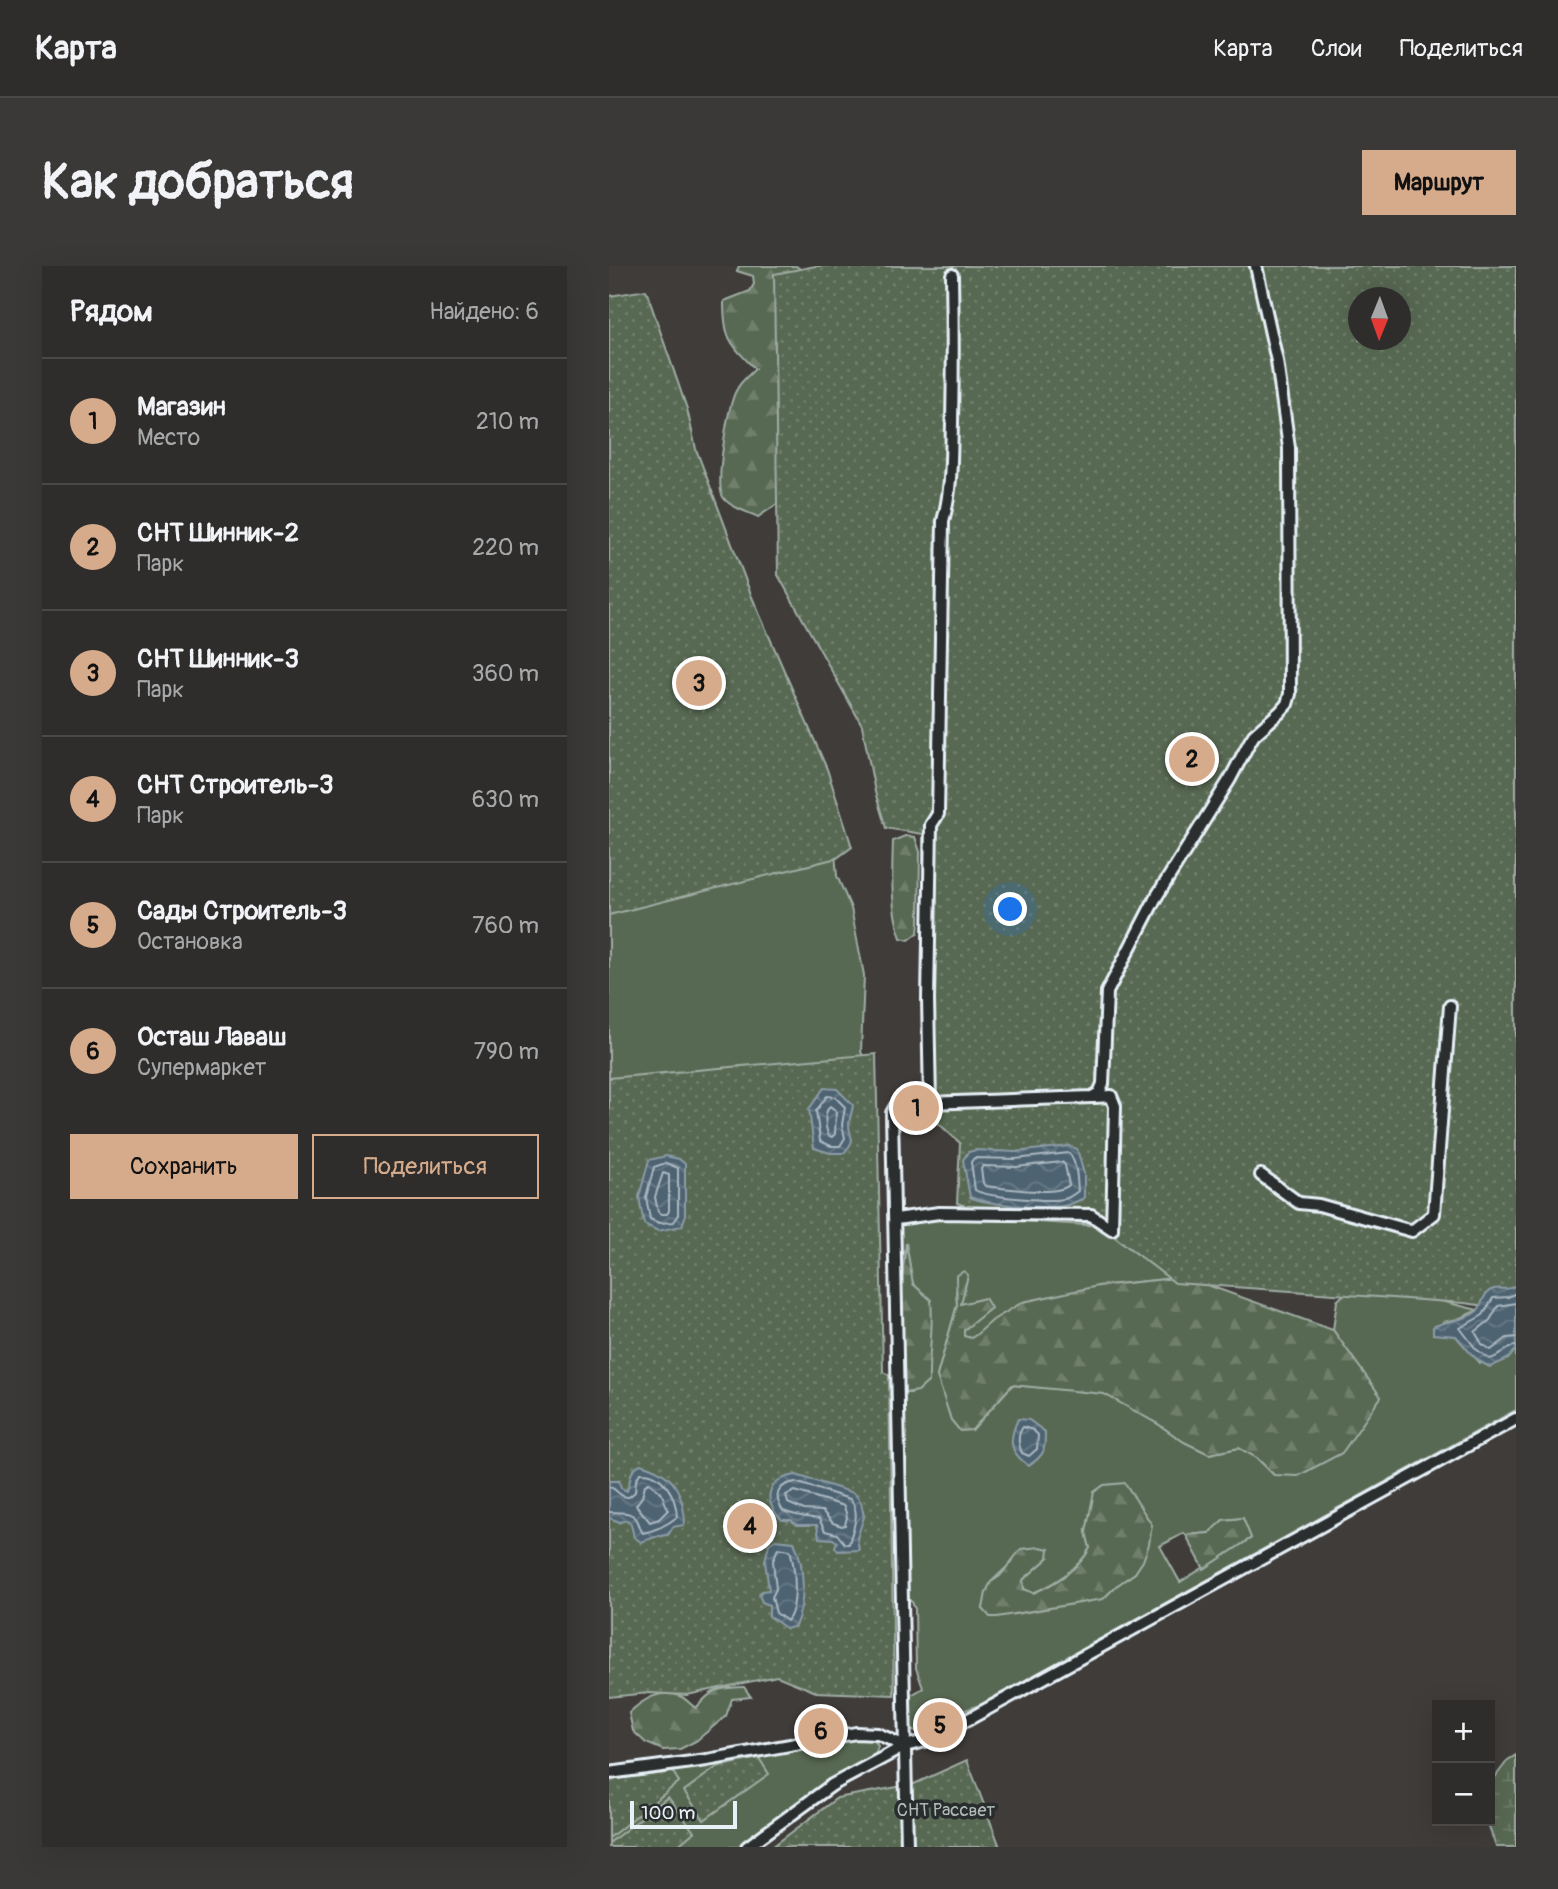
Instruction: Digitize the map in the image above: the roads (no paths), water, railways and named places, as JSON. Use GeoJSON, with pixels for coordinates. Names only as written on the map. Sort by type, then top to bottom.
{"type":"FeatureCollection","features":[{"type":"Feature","properties":{"kind":"street"},"geometry":{"type":"LineString","coordinates":[[1092,1097],[1099,1093],[1103,1084],[1107,992],[1155,899],[1230,779],[1249,743],[1287,704],[1290,694],[1289,448],[1277,361],[1256,266]]}},
{"type":"Feature","properties":{"kind":"street"},"geometry":{"type":"LineString","coordinates":[[930,1103],[928,999],[931,825],[938,814],[943,521],[948,504],[951,460],[954,341],[952,275]]}},
{"type":"Feature","properties":{"kind":"street"},"geometry":{"type":"LineString","coordinates":[[1261,1175],[1299,1203],[1319,1205],[1412,1231],[1434,1214],[1450,1006]]}},
{"type":"Feature","properties":{"kind":"street"},"geometry":{"type":"LineString","coordinates":[[896,1219],[939,1213],[1091,1215],[1112,1229],[1115,1106],[1111,1096],[899,1104],[893,1113],[907,1847]]}},
{"type":"Feature","properties":{"kind":"street"},"geometry":{"type":"LineString","coordinates":[[747,1847],[832,1785],[905,1746],[925,1741],[969,1719],[1516,1419]]}},
{"type":"Feature","properties":{"kind":"street"},"geometry":{"type":"LineString","coordinates":[[609,1773],[856,1733],[878,1734],[905,1746]]}},
{"type":"Feature","properties":{"kind":"water"},"geometry":{"type":"Polygon","coordinates":[[[824,1088],[837,1089],[853,1105],[849,1124],[852,1141],[844,1153],[830,1153],[814,1148],[809,1109],[824,1088]]]}},
{"type":"Feature","properties":{"kind":"water"},"geometry":{"type":"Polygon","coordinates":[[[1069,1146],[1077,1149],[1084,1174],[1084,1198],[1066,1205],[1043,1207],[1002,1204],[970,1197],[963,1160],[968,1152],[1015,1152],[1069,1146]]]}},
{"type":"Feature","properties":{"kind":"water"},"geometry":{"type":"Polygon","coordinates":[[[666,1156],[679,1159],[685,1164],[685,1217],[682,1226],[658,1231],[644,1224],[639,1197],[649,1160],[666,1156]]]}},
{"type":"Feature","properties":{"kind":"water"},"geometry":{"type":"Polygon","coordinates":[[[1516,1285],[1516,1349],[1508,1359],[1490,1367],[1475,1358],[1456,1336],[1433,1334],[1433,1327],[1467,1317],[1477,1311],[1490,1290],[1507,1289],[1516,1285]]]}},
{"type":"Feature","properties":{"kind":"water"},"geometry":{"type":"Polygon","coordinates":[[[1018,1419],[1029,1420],[1045,1432],[1043,1452],[1029,1466],[1017,1456],[1012,1446],[1018,1419]]]}},
{"type":"Feature","properties":{"kind":"water"},"geometry":{"type":"Polygon","coordinates":[[[640,1464],[668,1477],[678,1491],[685,1521],[684,1525],[673,1527],[668,1535],[641,1542],[634,1537],[631,1524],[627,1520],[620,1522],[609,1518],[609,1481],[619,1481],[621,1488],[627,1491],[631,1473],[640,1464]]]}},
{"type":"Feature","properties":{"kind":"water"},"geometry":{"type":"Polygon","coordinates":[[[796,1475],[854,1493],[861,1502],[864,1517],[857,1538],[859,1550],[838,1551],[835,1547],[837,1542],[833,1539],[819,1538],[817,1525],[797,1525],[791,1520],[782,1520],[775,1512],[770,1498],[773,1486],[786,1477],[796,1475]]]}},
{"type":"Feature","properties":{"kind":"water"},"geometry":{"type":"Polygon","coordinates":[[[775,1540],[794,1542],[802,1573],[799,1617],[795,1626],[787,1629],[769,1616],[769,1605],[762,1602],[759,1595],[762,1591],[769,1590],[765,1561],[769,1544],[775,1540]]]}},
{"type":"Feature","properties":{"kind":"place","name":"СНТ Шинник-3"},"geometry":{"type":"Point","coordinates":[699,683]}},
{"type":"Feature","properties":{"kind":"place","name":"СНТ Шинник-2"},"geometry":{"type":"Point","coordinates":[1192,759]}},
{"type":"Feature","properties":{"kind":"place","name":"Магазин"},"geometry":{"type":"Point","coordinates":[916,1108]}},
{"type":"Feature","properties":{"kind":"place","name":"СНТ Строитель-3"},"geometry":{"type":"Point","coordinates":[750,1526]}},
{"type":"Feature","properties":{"kind":"place","name":"Сады Строитель-3"},"geometry":{"type":"Point","coordinates":[940,1725]}},
{"type":"Feature","properties":{"kind":"place","name":"Осташ Лаваш"},"geometry":{"type":"Point","coordinates":[821,1731]}},
{"type":"Feature","properties":{"kind":"park label","name":"СНТ Рассвет"},"geometry":{"type":"Point","coordinates":[946,1810]}}]}
